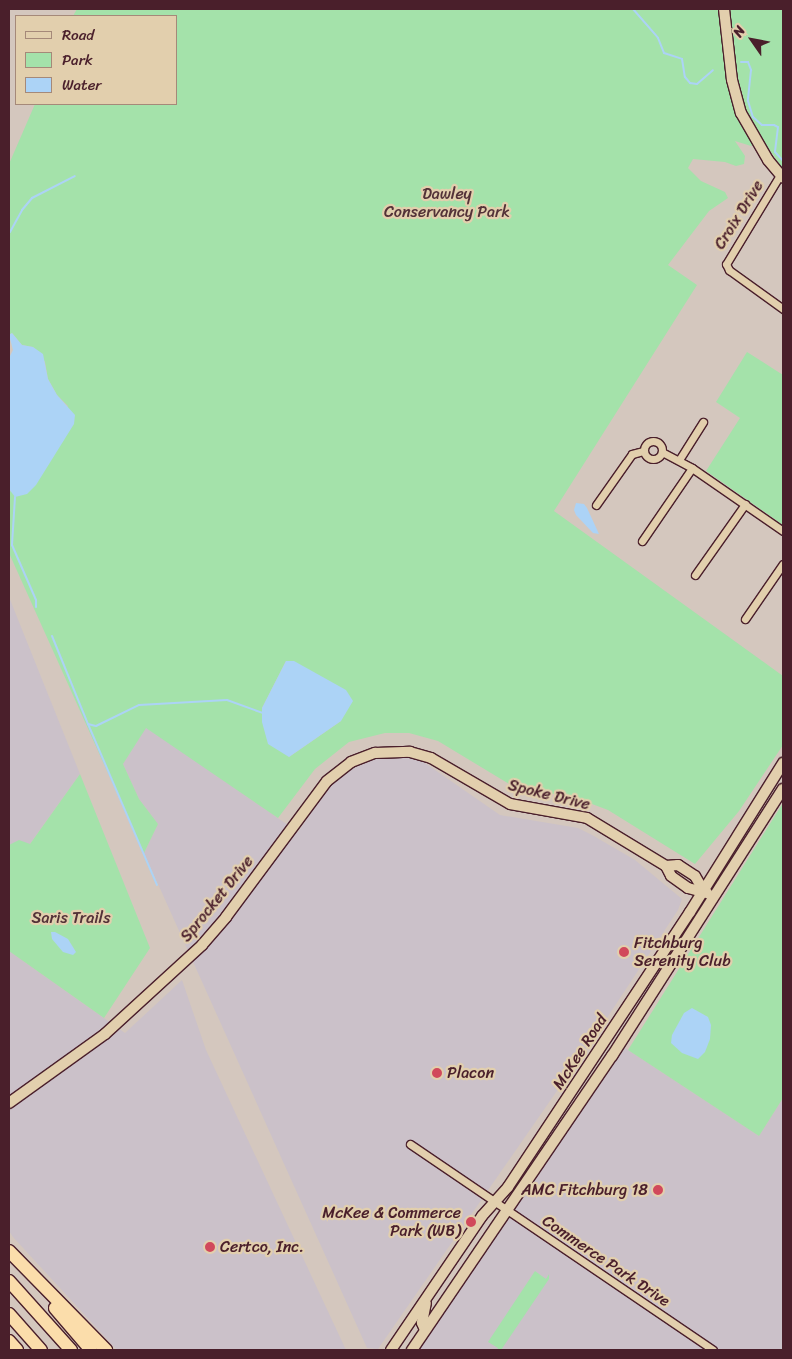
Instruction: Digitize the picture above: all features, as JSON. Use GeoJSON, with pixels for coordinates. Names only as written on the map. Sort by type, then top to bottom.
{"type":"FeatureCollection","features":[{"type":"Feature","properties":{"kind":"highway"},"geometry":{"type":"LineString","coordinates":[[9,1251],[106,1350]]}},
{"type":"Feature","properties":{"kind":"highway"},"geometry":{"type":"LineString","coordinates":[[9,1255],[90,1350]]}},
{"type":"Feature","properties":{"kind":"highway"},"geometry":{"type":"LineString","coordinates":[[9,1282],[71,1350]]}},
{"type":"Feature","properties":{"kind":"highway"},"geometry":{"type":"LineString","coordinates":[[9,1314],[41,1350]]}},
{"type":"Feature","properties":{"kind":"highway"},"geometry":{"type":"LineString","coordinates":[[9,1342],[17,1350]]}},
{"type":"Feature","properties":{"kind":"main road"},"geometry":{"type":"LineString","coordinates":[[724,9],[735,97],[748,128],[782,176]]}},
{"type":"Feature","properties":{"kind":"main road","name":"Spoke Drive"},"geometry":{"type":"LineString","coordinates":[[394,751],[410,752],[430,758],[510,804],[587,818],[666,866],[678,865],[695,876],[703,890],[714,898]]}},
{"type":"Feature","properties":{"kind":"main road","name":"Sprocket Drive"},"geometry":{"type":"LineString","coordinates":[[9,1104],[106,1034],[202,945],[226,917],[327,781],[339,771],[364,756],[394,751]]}},
{"type":"Feature","properties":{"kind":"main road","name":"McKee Road"},"geometry":{"type":"LineString","coordinates":[[391,1350],[482,1216],[514,1179],[703,890],[783,763]]}},
{"type":"Feature","properties":{"kind":"main road","name":"McKee Road"},"geometry":{"type":"LineString","coordinates":[[412,1350],[612,1056],[783,789]]}},
{"type":"Feature","properties":{"kind":"main road"},"geometry":{"type":"LineString","coordinates":[[425,1330],[422,1323],[428,1296]]}},
{"type":"Feature","properties":{"kind":"main road"},"geometry":{"type":"LineString","coordinates":[[406,1328],[412,1333],[408,1350]]}},
{"type":"Feature","properties":{"kind":"street","name":"Croix Drive"},"geometry":{"type":"LineString","coordinates":[[782,176],[726,264],[729,270],[783,309]]}},
{"type":"Feature","properties":{"kind":"street"},"geometry":{"type":"LineString","coordinates":[[679,460],[704,422]]}},
{"type":"Feature","properties":{"kind":"street"},"geometry":{"type":"LineString","coordinates":[[643,451],[647,442],[659,443],[662,452],[692,468],[783,531]]}},
{"type":"Feature","properties":{"kind":"street"},"geometry":{"type":"LineString","coordinates":[[643,451],[651,460],[659,457],[662,452]]}},
{"type":"Feature","properties":{"kind":"street"},"geometry":{"type":"LineString","coordinates":[[596,505],[632,454],[643,451]]}},
{"type":"Feature","properties":{"kind":"street"},"geometry":{"type":"LineString","coordinates":[[642,541],[692,468]]}},
{"type":"Feature","properties":{"kind":"street"},"geometry":{"type":"LineString","coordinates":[[695,575],[745,504]]}},
{"type":"Feature","properties":{"kind":"street"},"geometry":{"type":"LineString","coordinates":[[745,619],[783,564]]}},
{"type":"Feature","properties":{"kind":"street","name":"Commerce Park Drive"},"geometry":{"type":"LineString","coordinates":[[410,1144],[713,1350]]}},
{"type":"Feature","properties":{"kind":"shaded area"},"geometry":{"type":"Polygon","coordinates":[[[9,597],[80,774],[9,873],[9,597]]]}},
{"type":"Feature","properties":{"kind":"shaded area"},"geometry":{"type":"Polygon","coordinates":[[[146,727],[298,832],[328,788],[351,769],[376,759],[401,755],[422,761],[500,815],[578,828],[592,835],[635,860],[682,899],[678,910],[597,1033],[378,1349],[367,1348],[144,853],[158,824],[139,799],[123,764],[146,727]]]}},
{"type":"Feature","properties":{"kind":"shaded area"},"geometry":{"type":"Polygon","coordinates":[[[9,951],[125,1033],[182,980],[206,1050],[346,1350],[117,1350],[13,1237],[9,1231],[9,951]]]}},
{"type":"Feature","properties":{"kind":"shaded area"},"geometry":{"type":"Polygon","coordinates":[[[625,1048],[759,1136],[783,1098],[783,1350],[418,1350],[625,1048]]]}},
{"type":"Feature","properties":{"kind":"green space","name":"Dawley Conservancy Park"},"geometry":{"type":"Polygon","coordinates":[[[77,9],[783,9],[783,169],[762,139],[751,146],[735,141],[745,156],[744,164],[736,166],[725,162],[693,159],[688,168],[701,181],[725,192],[728,198],[709,211],[668,265],[697,285],[554,511],[783,676],[783,745],[739,811],[695,864],[608,810],[576,798],[514,787],[438,741],[409,733],[385,733],[349,742],[315,769],[278,818],[146,728],[123,764],[139,799],[158,824],[144,853],[9,553],[9,489],[11,492],[68,406],[57,395],[48,379],[45,362],[33,347],[22,345],[12,333],[9,335],[9,164],[35,105],[178,105],[178,15],[74,15],[77,9]],[[286,661],[262,708],[289,757],[341,721],[286,661]]]}},
{"type":"Feature","properties":{"kind":"green space"},"geometry":{"type":"Polygon","coordinates":[[[747,352],[783,375],[783,525],[706,471],[740,418],[716,402],[747,352]]]}},
{"type":"Feature","properties":{"kind":"green space","name":"Saris Trails"},"geometry":{"type":"Polygon","coordinates":[[[80,774],[150,948],[104,1018],[9,951],[9,845],[19,840],[30,844],[80,774]]]}},
{"type":"Feature","properties":{"kind":"green space"},"geometry":{"type":"Polygon","coordinates":[[[783,803],[783,1098],[759,1136],[628,1050],[783,803]]]}},
{"type":"Feature","properties":{"kind":"green space"},"geometry":{"type":"Polygon","coordinates":[[[535,1271],[546,1279],[549,1274],[549,1279],[501,1350],[497,1350],[498,1348],[488,1342],[535,1271]]]}},
{"type":"Feature","properties":{"kind":"water"},"geometry":{"type":"Polygon","coordinates":[[[12,333],[22,345],[33,347],[43,354],[48,379],[57,395],[75,415],[74,424],[36,485],[27,494],[15,497],[9,489],[9,358],[13,350],[9,335],[12,333]]]}},
{"type":"Feature","properties":{"kind":"water"},"geometry":{"type":"Polygon","coordinates":[[[576,503],[584,504],[587,508],[599,534],[593,533],[576,515],[574,510],[576,503]]]}},
{"type":"Feature","properties":{"kind":"water"},"geometry":{"type":"Polygon","coordinates":[[[286,661],[294,661],[346,690],[353,701],[341,721],[289,757],[268,744],[262,722],[262,708],[286,661]]]}},
{"type":"Feature","properties":{"kind":"water"},"geometry":{"type":"Polygon","coordinates":[[[51,932],[55,932],[68,939],[76,952],[73,955],[63,952],[52,939],[51,932]]]}},
{"type":"Feature","properties":{"kind":"water"},"geometry":{"type":"Polygon","coordinates":[[[692,1008],[708,1017],[711,1025],[710,1039],[705,1052],[698,1059],[682,1053],[671,1043],[672,1035],[684,1013],[692,1008]]]}},
{"type":"Feature","properties":{"kind":"waterway"},"geometry":{"type":"LineString","coordinates":[[633,9],[658,38],[664,53],[682,59],[685,77],[690,83],[697,84],[713,70]]}},
{"type":"Feature","properties":{"kind":"waterway"},"geometry":{"type":"LineString","coordinates":[[741,62],[748,62],[751,70],[748,101],[753,117],[762,125],[778,127],[775,152],[783,161]]}},
{"type":"Feature","properties":{"kind":"waterway"},"geometry":{"type":"LineString","coordinates":[[10,232],[22,210],[32,198],[75,176]]}},
{"type":"Feature","properties":{"kind":"waterway"},"geometry":{"type":"LineString","coordinates":[[15,497],[12,545],[36,600],[36,607]]}},
{"type":"Feature","properties":{"kind":"waterway"},"geometry":{"type":"LineString","coordinates":[[52,636],[88,724],[96,726],[139,705],[227,700],[262,713]]}},
{"type":"Feature","properties":{"kind":"waterway"},"geometry":{"type":"LineString","coordinates":[[88,724],[157,885]]}},
{"type":"Feature","properties":{"kind":"place","name":"Fitchburg Serenity Club"},"geometry":{"type":"Point","coordinates":[624,952]}},
{"type":"Feature","properties":{"kind":"place","name":"Placon"},"geometry":{"type":"Point","coordinates":[437,1073]}},
{"type":"Feature","properties":{"kind":"place","name":"AMC Fitchburg 18"},"geometry":{"type":"Point","coordinates":[658,1190]}},
{"type":"Feature","properties":{"kind":"place","name":"McKee & Commerce Park (WB)"},"geometry":{"type":"Point","coordinates":[471,1222]}},
{"type":"Feature","properties":{"kind":"place","name":"Certco, Inc."},"geometry":{"type":"Point","coordinates":[210,1247]}}]}
